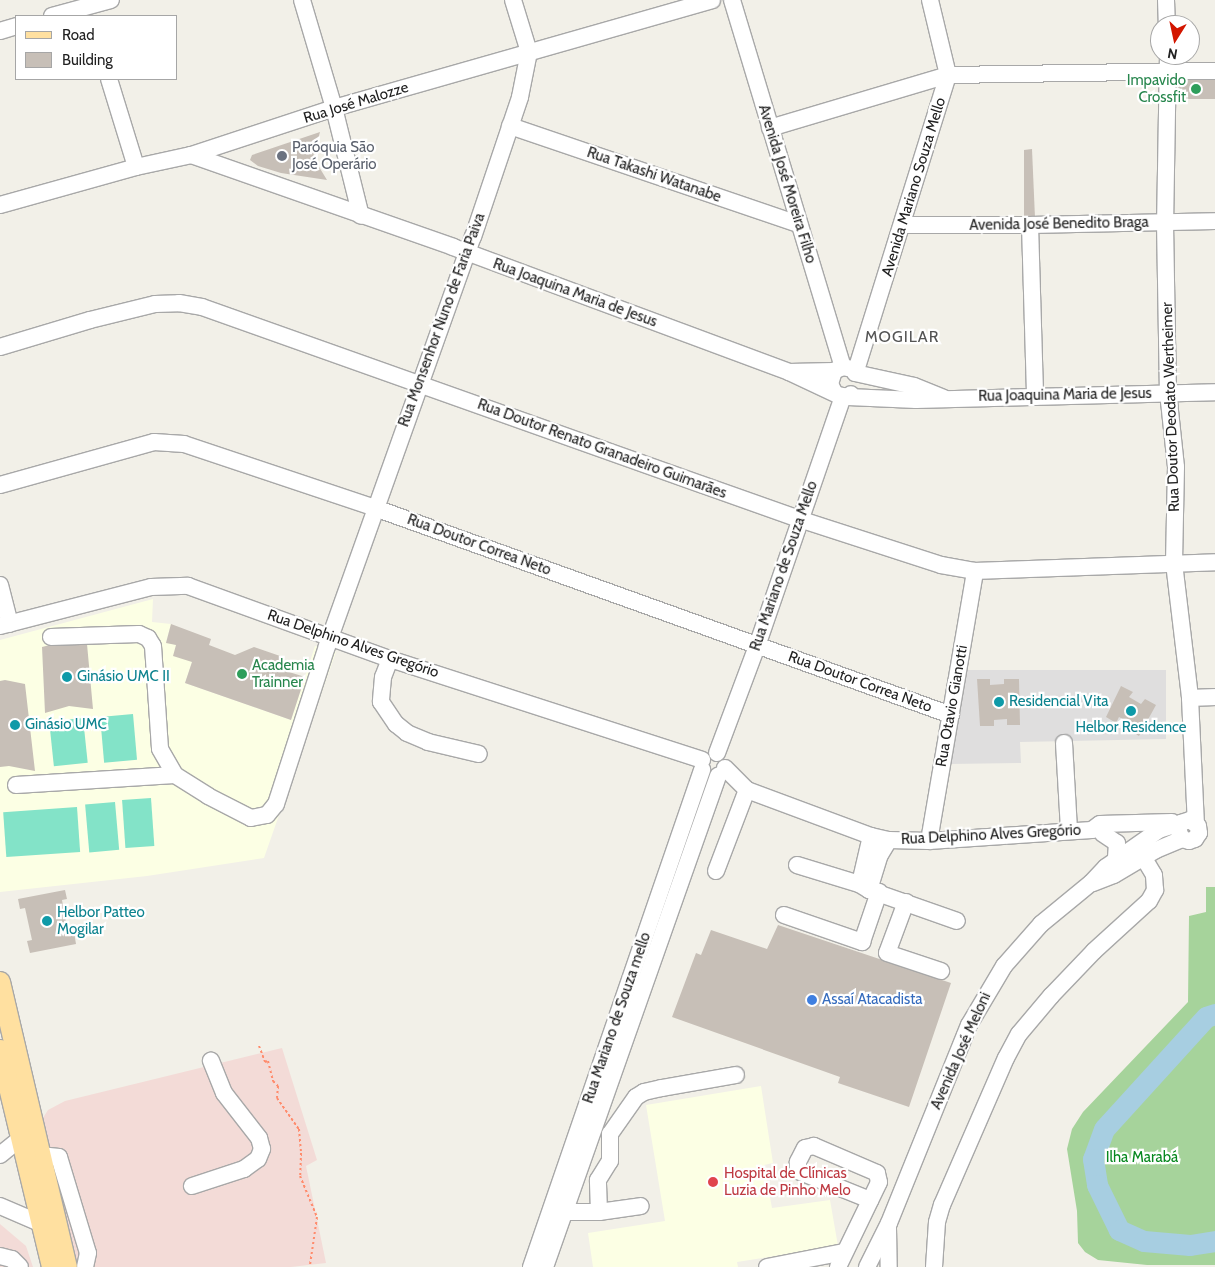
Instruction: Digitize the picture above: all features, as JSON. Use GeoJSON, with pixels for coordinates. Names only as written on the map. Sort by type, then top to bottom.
{"type":"FeatureCollection","features":[{"type":"Feature","properties":{"kind":"main road"},"geometry":{"type":"LineString","coordinates":[[0,982],[67,1267]]}},
{"type":"Feature","properties":{"kind":"main road"},"geometry":{"type":"LineString","coordinates":[[0,1050],[52,1267]]}},
{"type":"Feature","properties":{"kind":"street"},"geometry":{"type":"LineString","coordinates":[[56,15],[111,0]]}},
{"type":"Feature","properties":{"kind":"street"},"geometry":{"type":"LineString","coordinates":[[302,0],[334,108],[361,216]]}},
{"type":"Feature","properties":{"kind":"street","name":"Rua Monsenhor Nuno de Faria Paiva"},"geometry":{"type":"LineString","coordinates":[[175,775],[208,796],[251,818],[267,815],[276,804],[330,638],[524,84],[529,52],[513,0]]}},
{"type":"Feature","properties":{"kind":"street","name":"Rua José Malozze"},"geometry":{"type":"LineString","coordinates":[[0,205],[136,167],[191,155],[334,108],[712,0]]}},
{"type":"Feature","properties":{"kind":"street","name":"Avenida José Moreira Filho"},"geometry":{"type":"LineString","coordinates":[[732,0],[798,224],[844,370]]}},
{"type":"Feature","properties":{"kind":"street"},"geometry":{"type":"LineString","coordinates":[[930,0],[948,76]]}},
{"type":"Feature","properties":{"kind":"street"},"geometry":{"type":"LineString","coordinates":[[1166,0],[1167,15]]}},
{"type":"Feature","properties":{"kind":"street"},"geometry":{"type":"LineString","coordinates":[[0,31],[15,26]]}},
{"type":"Feature","properties":{"kind":"street"},"geometry":{"type":"LineString","coordinates":[[770,128],[948,76],[1150,64]]}},
{"type":"Feature","properties":{"kind":"street","name":"Rua Doutor Deodato Wertheimer"},"geometry":{"type":"LineString","coordinates":[[1169,65],[1164,223],[1168,392],[1176,467],[1174,563],[1190,698],[1193,788],[1192,827]]}},
{"type":"Feature","properties":{"kind":"street"},"geometry":{"type":"LineString","coordinates":[[1180,65],[1215,71]]}},
{"type":"Feature","properties":{"kind":"street","name":"Avenida Mariano Souza Mello"},"geometry":{"type":"LineString","coordinates":[[844,370],[902,225],[948,76]]}},
{"type":"Feature","properties":{"kind":"street"},"geometry":{"type":"LineString","coordinates":[[109,80],[136,167]]}},
{"type":"Feature","properties":{"kind":"street","name":"Rua Takashi Watanabe"},"geometry":{"type":"LineString","coordinates":[[510,126],[798,224]]}},
{"type":"Feature","properties":{"kind":"street","name":"Rua Joaquina Maria de Jesus"},"geometry":{"type":"LineString","coordinates":[[191,155],[466,253],[789,372],[842,395],[916,400],[1215,392]]}},
{"type":"Feature","properties":{"kind":"street","name":"Avenida José Benedito Braga"},"geometry":{"type":"LineString","coordinates":[[902,225],[1030,226],[1215,221]]}},
{"type":"Feature","properties":{"kind":"street"},"geometry":{"type":"LineString","coordinates":[[1030,226],[1035,397]]}},
{"type":"Feature","properties":{"kind":"street","name":"Rua Doutor Renato Granadeiro Guimarães"},"geometry":{"type":"LineString","coordinates":[[0,347],[155,304],[179,302],[202,307],[799,520],[941,565],[975,571],[1215,562]]}},
{"type":"Feature","properties":{"kind":"street"},"geometry":{"type":"LineString","coordinates":[[842,395],[830,384],[844,370]]}},
{"type":"Feature","properties":{"kind":"street","name":"Rua Joaquina Maria de Jesus"},"geometry":{"type":"LineString","coordinates":[[789,372],[844,370],[914,386],[944,398]]}},
{"type":"Feature","properties":{"kind":"street","name":"Rua Mariano de Souza Mello"},"geometry":{"type":"LineString","coordinates":[[724,736],[757,646],[842,395],[858,386],[844,370]]}},
{"type":"Feature","properties":{"kind":"street","name":"Rua Doutor Correa Neto"},"geometry":{"type":"LineString","coordinates":[[0,486],[154,442],[184,444],[375,508],[951,715]]}},
{"type":"Feature","properties":{"kind":"street","name":"Rua Otavio Gianotti"},"geometry":{"type":"LineString","coordinates":[[929,841],[975,571]]}},
{"type":"Feature","properties":{"kind":"street"},"geometry":{"type":"LineString","coordinates":[[0,585],[5,625]]}},
{"type":"Feature","properties":{"kind":"street","name":"Rua Delphino Alves Gregório"},"geometry":{"type":"LineString","coordinates":[[5,625],[152,587],[188,586],[390,659],[702,765],[709,776],[720,766],[747,790],[871,836],[889,840],[929,841],[1097,832],[1100,824],[1192,827]]}},
{"type":"Feature","properties":{"kind":"street"},"geometry":{"type":"LineString","coordinates":[[16,785],[175,775],[160,749],[153,646],[148,638],[138,634],[51,637]]}},
{"type":"Feature","properties":{"kind":"street"},"geometry":{"type":"LineString","coordinates":[[390,659],[383,677],[381,702],[396,724],[407,733],[428,742],[479,754]]}},
{"type":"Feature","properties":{"kind":"street"},"geometry":{"type":"LineString","coordinates":[[1190,698],[1215,697]]}},
{"type":"Feature","properties":{"kind":"street","name":"Rua Mariano de Souza mello"},"geometry":{"type":"LineString","coordinates":[[545,1267],[720,766],[724,736]]}},
{"type":"Feature","properties":{"kind":"street"},"geometry":{"type":"LineString","coordinates":[[1064,742],[1069,832]]}},
{"type":"Feature","properties":{"kind":"street"},"geometry":{"type":"LineString","coordinates":[[702,765],[708,754],[720,766]]}},
{"type":"Feature","properties":{"kind":"street","name":"Rua Mariano de Souza mello"},"geometry":{"type":"LineString","coordinates":[[531,1267],[702,765]]}},
{"type":"Feature","properties":{"kind":"street"},"geometry":{"type":"LineString","coordinates":[[716,871],[747,790]]}},
{"type":"Feature","properties":{"kind":"street"},"geometry":{"type":"LineString","coordinates":[[1091,884],[1114,875],[1148,849],[1163,828],[1192,827]]}},
{"type":"Feature","properties":{"kind":"street"},"geometry":{"type":"LineString","coordinates":[[934,1267],[937,1222],[942,1205],[1010,1050],[1019,1034],[1050,996],[1094,951],[1149,901],[1155,890],[1154,875],[1148,849],[1133,834],[1097,832]]}},
{"type":"Feature","properties":{"kind":"street"},"geometry":{"type":"LineString","coordinates":[[1097,832],[1117,842],[1116,859]]}},
{"type":"Feature","properties":{"kind":"street"},"geometry":{"type":"LineString","coordinates":[[784,915],[862,942],[869,888],[871,836]]}},
{"type":"Feature","properties":{"kind":"street"},"geometry":{"type":"LineString","coordinates":[[869,888],[879,860],[889,840]]}},
{"type":"Feature","properties":{"kind":"street"},"geometry":{"type":"LineString","coordinates":[[1091,884],[1116,859],[1148,849]]}},
{"type":"Feature","properties":{"kind":"street"},"geometry":{"type":"LineString","coordinates":[[797,865],[869,888],[957,921]]}},
{"type":"Feature","properties":{"kind":"street","name":"Avenida José Meloni"},"geometry":{"type":"LineString","coordinates":[[867,1267],[889,1223],[969,1025],[991,984],[1018,948],[1041,924],[1091,884]]}},
{"type":"Feature","properties":{"kind":"street"},"geometry":{"type":"LineString","coordinates":[[906,902],[887,953],[941,971]]}},
{"type":"Feature","properties":{"kind":"street"},"geometry":{"type":"LineString","coordinates":[[192,1186],[244,1169],[258,1159],[262,1148],[259,1138],[224,1093],[211,1061]]}},
{"type":"Feature","properties":{"kind":"street"},"geometry":{"type":"LineString","coordinates":[[599,1212],[598,1180],[610,1161],[610,1134],[636,1097],[644,1092],[736,1074]]}},
{"type":"Feature","properties":{"kind":"street"},"geometry":{"type":"LineString","coordinates":[[608,1088],[631,1104]]}},
{"type":"Feature","properties":{"kind":"street"},"geometry":{"type":"LineString","coordinates":[[0,1155],[22,1137]]}},
{"type":"Feature","properties":{"kind":"street"},"geometry":{"type":"LineString","coordinates":[[767,1267],[841,1260],[879,1182],[878,1173],[814,1146],[805,1148],[798,1162],[798,1171],[870,1200]]}},
{"type":"Feature","properties":{"kind":"street"},"geometry":{"type":"LineString","coordinates":[[40,1155],[59,1157],[88,1253],[84,1267]]}},
{"type":"Feature","properties":{"kind":"street"},"geometry":{"type":"LineString","coordinates":[[0,1206],[42,1224]]}},
{"type":"Feature","properties":{"kind":"street"},"geometry":{"type":"LineString","coordinates":[[564,1212],[599,1212],[641,1206]]}},
{"type":"Feature","properties":{"kind":"street","name":"Avenida José Meloni"},"geometry":{"type":"LineString","coordinates":[[889,1223],[889,1267]]}},
{"type":"Feature","properties":{"kind":"street"},"geometry":{"type":"LineString","coordinates":[[0,1256],[12,1258],[20,1267]]}},
{"type":"Feature","properties":{"kind":"path"},"geometry":{"type":"LineString","coordinates":[[260,1046],[265,1062],[268,1061],[273,1081],[278,1086],[277,1098],[299,1129],[300,1176],[316,1216],[310,1265]]}},
{"type":"Feature","properties":{"kind":"shaded area"},"geometry":{"type":"Polygon","coordinates":[[[153,599],[152,622],[171,624],[166,642],[176,645],[192,662],[185,683],[291,720],[315,646],[336,652],[264,858],[147,876],[0,892],[0,640],[153,599]]]}},
{"type":"Feature","properties":{"kind":"shaded area"},"geometry":{"type":"Polygon","coordinates":[[[966,670],[1166,670],[1166,739],[1020,742],[1021,763],[950,764],[966,670]]]}},
{"type":"Feature","properties":{"kind":"shaded area"},"geometry":{"type":"Polygon","coordinates":[[[282,1048],[317,1160],[306,1166],[326,1263],[291,1267],[74,1267],[41,1121],[48,1110],[65,1101],[282,1048]]]}},
{"type":"Feature","properties":{"kind":"shaded area","name":"Hospital de Clínicas Luzia de Pinho Melo"},"geometry":{"type":"Polygon","coordinates":[[[761,1086],[773,1163],[764,1165],[772,1208],[830,1200],[838,1246],[737,1262],[738,1267],[593,1267],[588,1233],[665,1221],[646,1105],[761,1086]]]}},
{"type":"Feature","properties":{"kind":"shaded area"},"geometry":{"type":"Polygon","coordinates":[[[0,1224],[26,1246],[33,1267],[0,1267],[0,1224]]]}},
{"type":"Feature","properties":{"kind":"green space"},"geometry":{"type":"Polygon","coordinates":[[[133,714],[137,760],[104,763],[100,717],[133,714]]]}},
{"type":"Feature","properties":{"kind":"green space"},"geometry":{"type":"Polygon","coordinates":[[[83,718],[88,763],[54,766],[49,722],[83,718]]]}},
{"type":"Feature","properties":{"kind":"green space"},"geometry":{"type":"Polygon","coordinates":[[[151,798],[154,846],[125,848],[122,800],[151,798]]]}},
{"type":"Feature","properties":{"kind":"green space"},"geometry":{"type":"Polygon","coordinates":[[[115,802],[119,850],[89,852],[85,805],[115,802]]]}},
{"type":"Feature","properties":{"kind":"green space"},"geometry":{"type":"Polygon","coordinates":[[[77,807],[80,852],[6,857],[3,812],[77,807]]]}},
{"type":"Feature","properties":{"kind":"green space","name":"Ilha Marabá"},"geometry":{"type":"Polygon","coordinates":[[[1206,887],[1215,887],[1215,1265],[1147,1265],[1098,1260],[1085,1252],[1078,1243],[1077,1211],[1067,1149],[1072,1129],[1083,1112],[1188,1002],[1189,916],[1206,912],[1206,887]]]}},
{"type":"Feature","properties":{"kind":"building","name":"Impavido Crossfit"},"geometry":{"type":"Polygon","coordinates":[[[1178,78],[1215,78],[1215,99],[1178,99],[1178,78]]]}},
{"type":"Feature","properties":{"kind":"building","name":"Paróquia São José Operário"},"geometry":{"type":"Polygon","coordinates":[[[320,132],[313,157],[327,180],[281,173],[258,166],[250,160],[252,155],[320,132]]]}},
{"type":"Feature","properties":{"kind":"building"},"geometry":{"type":"Polygon","coordinates":[[[1032,149],[1035,218],[1024,218],[1024,150],[1032,149]]]}},
{"type":"Feature","properties":{"kind":"building","name":"Academia Trainner"},"geometry":{"type":"Polygon","coordinates":[[[171,624],[211,639],[209,645],[235,655],[254,647],[283,657],[289,672],[305,677],[291,720],[185,683],[192,662],[173,656],[176,645],[166,643],[171,624]]]}},
{"type":"Feature","properties":{"kind":"building","name":"Ginásio UMC II"},"geometry":{"type":"Polygon","coordinates":[[[66,641],[87,644],[93,709],[69,706],[45,713],[42,647],[66,641]]]}},
{"type":"Feature","properties":{"kind":"building","name":"Residencial Vita"},"geometry":{"type":"Polygon","coordinates":[[[977,679],[990,679],[990,685],[1004,684],[1004,679],[1019,679],[1020,725],[1007,725],[1007,719],[994,720],[994,726],[980,726],[977,679]]]}},
{"type":"Feature","properties":{"kind":"building","name":"Ginásio UMC"},"geometry":{"type":"Polygon","coordinates":[[[5,680],[25,684],[35,771],[9,766],[0,767],[0,681],[5,680]]]}},
{"type":"Feature","properties":{"kind":"building","name":"Helbor Residence"},"geometry":{"type":"Polygon","coordinates":[[[1121,686],[1133,692],[1129,697],[1141,704],[1145,699],[1156,705],[1139,736],[1127,729],[1130,723],[1119,717],[1116,723],[1106,717],[1121,686]]]}},
{"type":"Feature","properties":{"kind":"building","name":"Helbor Patteo Mogilar"},"geometry":{"type":"Polygon","coordinates":[[[65,890],[67,899],[62,900],[68,933],[74,932],[76,944],[30,953],[27,941],[32,940],[25,908],[20,909],[18,899],[65,890]]]}},
{"type":"Feature","properties":{"kind":"building","name":"Assaí Atacadista"},"geometry":{"type":"Polygon","coordinates":[[[778,925],[951,983],[909,1107],[838,1083],[840,1077],[672,1017],[696,953],[701,955],[711,930],[767,949],[778,925]]]}},
{"type":"Feature","properties":{"kind":"waterway"},"geometry":{"type":"LineString","coordinates":[[1215,1014],[1206,1017],[1104,1129],[1093,1159],[1097,1185],[1119,1230],[1144,1241],[1190,1245],[1215,1241]]}},
{"type":"Feature","properties":{"kind":"place","name":"Impavido Crossfit"},"geometry":{"type":"Point","coordinates":[1196,89]}},
{"type":"Feature","properties":{"kind":"place","name":"Paróquia São José Operário"},"geometry":{"type":"Point","coordinates":[282,156]}},
{"type":"Feature","properties":{"kind":"place","name":"Academia Trainner"},"geometry":{"type":"Point","coordinates":[242,674]}},
{"type":"Feature","properties":{"kind":"place","name":"Ginásio UMC II"},"geometry":{"type":"Point","coordinates":[67,677]}},
{"type":"Feature","properties":{"kind":"place","name":"Residencial Vita"},"geometry":{"type":"Point","coordinates":[999,702]}},
{"type":"Feature","properties":{"kind":"place","name":"Helbor Residence"},"geometry":{"type":"Point","coordinates":[1131,711]}},
{"type":"Feature","properties":{"kind":"place","name":"Ginásio UMC"},"geometry":{"type":"Point","coordinates":[15,725]}},
{"type":"Feature","properties":{"kind":"place","name":"Helbor Patteo Mogilar"},"geometry":{"type":"Point","coordinates":[47,921]}},
{"type":"Feature","properties":{"kind":"place","name":"Assaí Atacadista"},"geometry":{"type":"Point","coordinates":[812,1000]}},
{"type":"Feature","properties":{"kind":"place","name":"Hospital de Clínicas Luzia de Pinho Melo"},"geometry":{"type":"Point","coordinates":[713,1182]}},
{"type":"Feature","properties":{"kind":"district","name":"MOGILAR"},"geometry":{"type":"Point","coordinates":[902,337]}}]}
